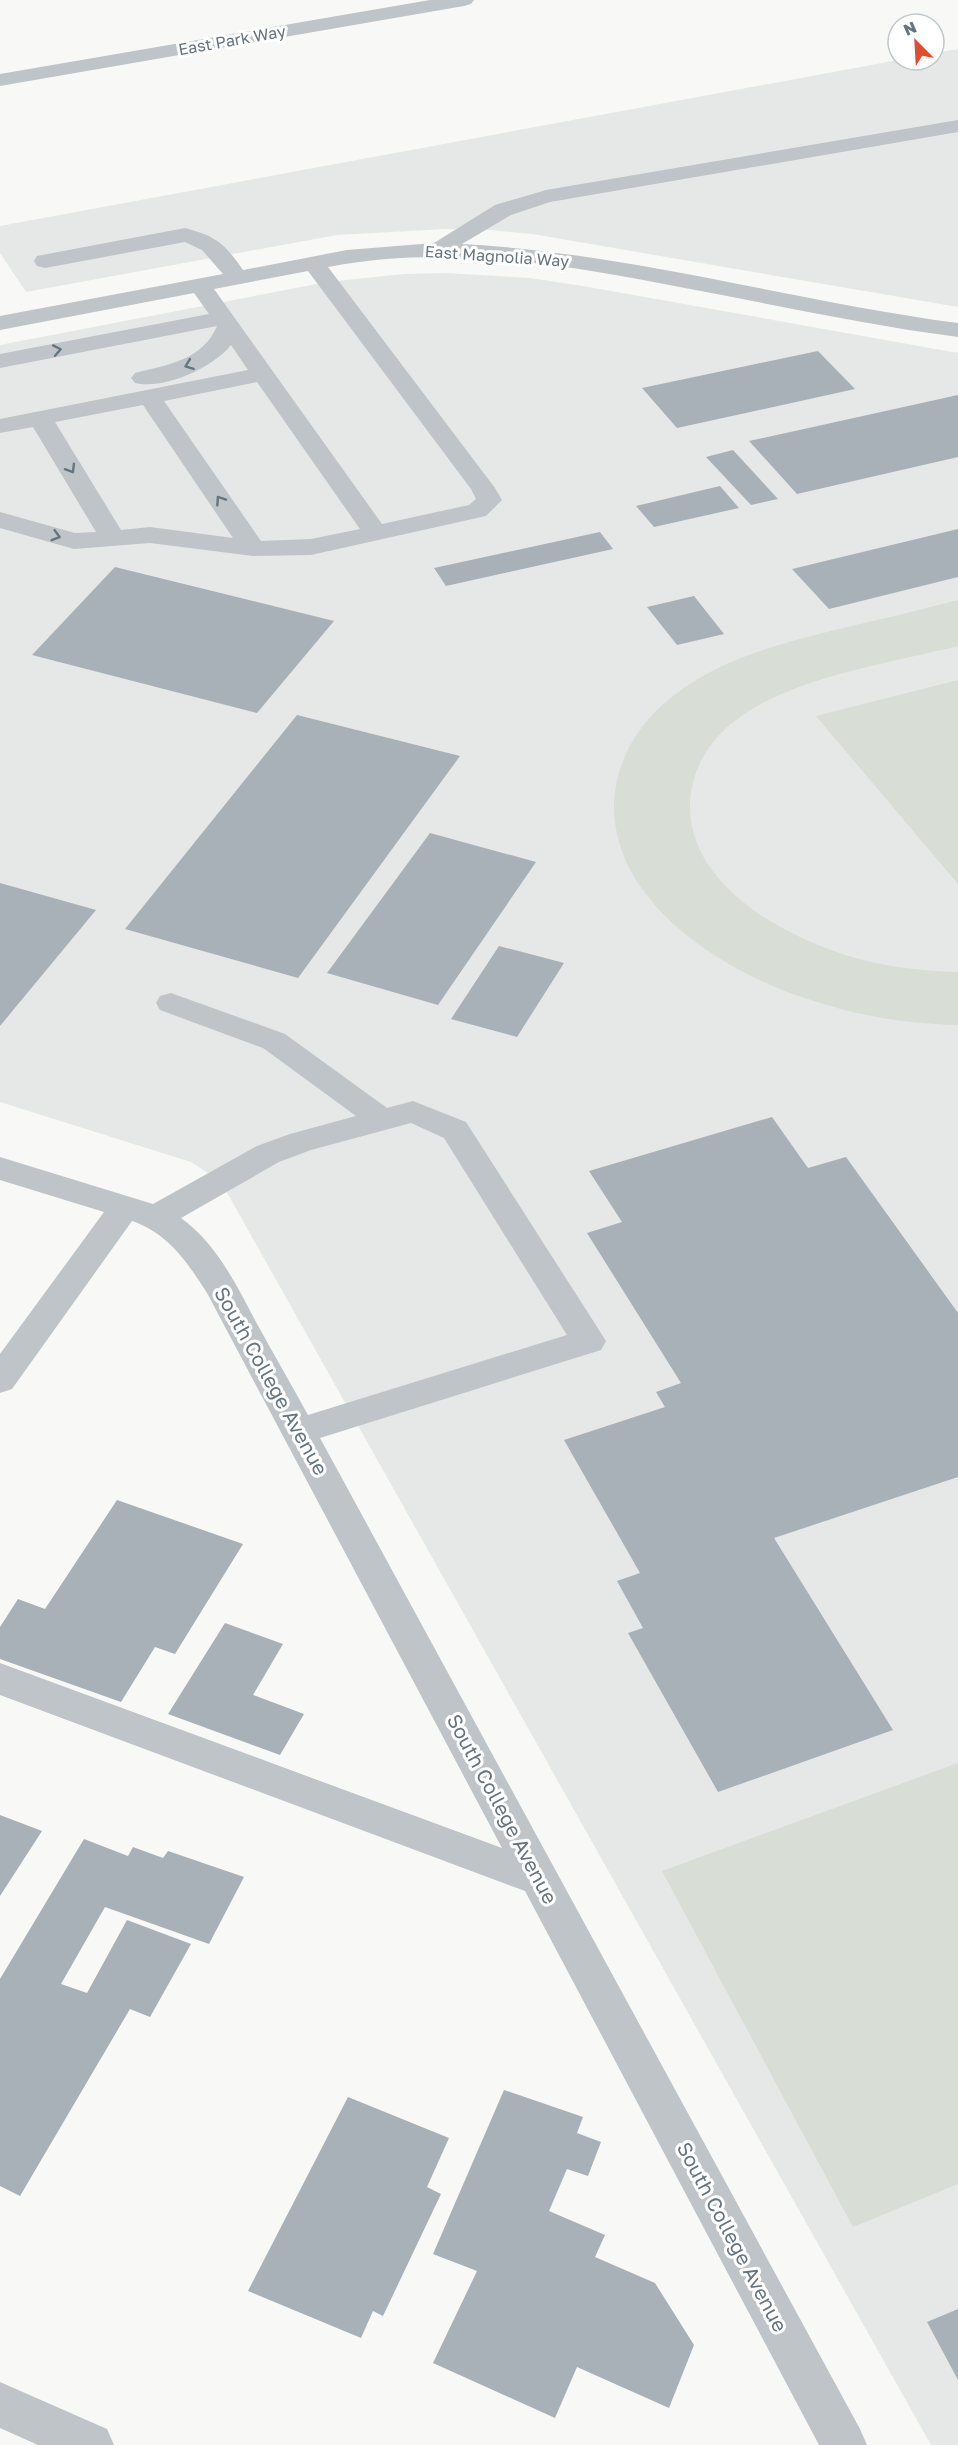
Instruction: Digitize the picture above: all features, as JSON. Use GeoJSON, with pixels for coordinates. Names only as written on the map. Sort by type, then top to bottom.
{"type":"FeatureCollection","features":[{"type":"Feature","properties":{"kind":"street","name":"East Park Way"},"geometry":{"type":"LineString","coordinates":[[0,80],[464,0]]}},
{"type":"Feature","properties":{"kind":"street"},"geometry":{"type":"LineString","coordinates":[[438,250],[503,210],[546,196],[958,126]]}},
{"type":"Feature","properties":{"kind":"street"},"geometry":{"type":"LineString","coordinates":[[45,261],[185,235],[208,241],[213,245],[237,278]]}},
{"type":"Feature","properties":{"kind":"street","name":"East Magnolia Way"},"geometry":{"type":"LineString","coordinates":[[0,323],[313,263],[421,249],[516,254],[599,265],[898,321],[958,330]]}},
{"type":"Feature","properties":{"kind":"street"},"geometry":{"type":"LineString","coordinates":[[0,520],[74,541],[150,535],[253,548],[286,549],[310,547],[477,511],[489,500],[483,488],[313,263]]}},
{"type":"Feature","properties":{"kind":"street"},"geometry":{"type":"LineString","coordinates":[[200,285],[376,533]]}},
{"type":"Feature","properties":{"kind":"street"},"geometry":{"type":"LineString","coordinates":[[0,361],[226,322]]}},
{"type":"Feature","properties":{"kind":"street"},"geometry":{"type":"LineString","coordinates":[[0,405],[163,374],[196,363],[213,352],[225,338],[226,322]]}},
{"type":"Feature","properties":{"kind":"street"},"geometry":{"type":"LineString","coordinates":[[0,426],[262,374]]}},
{"type":"Feature","properties":{"kind":"street"},"geometry":{"type":"LineString","coordinates":[[150,397],[253,548]]}},
{"type":"Feature","properties":{"kind":"street"},"geometry":{"type":"LineString","coordinates":[[41,418],[113,537]]}},
{"type":"Feature","properties":{"kind":"street"},"geometry":{"type":"LineString","coordinates":[[171,1003],[274,1041],[382,1120]]}},
{"type":"Feature","properties":{"kind":"street"},"geometry":{"type":"LineString","coordinates":[[0,1380],[140,1212],[268,1154],[301,1142],[382,1120],[413,1112],[455,1130],[589,1341],[299,1431]]}},
{"type":"Feature","properties":{"kind":"street"},"geometry":{"type":"LineString","coordinates":[[0,1168],[140,1212]]}},
{"type":"Feature","properties":{"kind":"street","name":"South College Avenue"},"geometry":{"type":"LineString","coordinates":[[140,1212],[183,1238],[202,1258],[221,1288],[540,1879],[833,2434]]}},
{"type":"Feature","properties":{"kind":"street"},"geometry":{"type":"LineString","coordinates":[[0,1679],[540,1879]]}},
{"type":"Feature","properties":{"kind":"street"},"geometry":{"type":"LineString","coordinates":[[0,2405],[91,2445]]}},
{"type":"Feature","properties":{"kind":"shaded area"},"geometry":{"type":"Polygon","coordinates":[[[958,49],[958,307],[532,234],[490,230],[445,229],[337,235],[26,292],[0,253],[0,226],[886,62],[886,72],[946,72],[946,51],[958,49]]]}},
{"type":"Feature","properties":{"kind":"shaded area"},"geometry":{"type":"Polygon","coordinates":[[[445,273],[530,278],[583,286],[958,353],[958,2445],[931,2445],[225,1189],[211,1175],[191,1162],[0,1102],[0,345],[327,282],[404,274],[445,273]]]}},
{"type":"Feature","properties":{"kind":"shaded area"},"geometry":{"type":"Polygon","coordinates":[[[958,600],[958,646],[809,683],[754,707],[732,723],[714,741],[701,761],[692,784],[690,809],[695,836],[706,861],[722,883],[767,919],[817,945],[870,962],[958,972],[958,1025],[884,1018],[847,1011],[811,1000],[745,973],[711,953],[681,930],[654,904],[633,874],[619,841],[614,805],[615,789],[624,759],[639,731],[649,719],[660,707],[691,683],[711,671],[754,653],[958,600]]]}},
{"type":"Feature","properties":{"kind":"shaded area"},"geometry":{"type":"Polygon","coordinates":[[[958,680],[958,884],[816,716],[958,680]]]}},
{"type":"Feature","properties":{"kind":"shaded area"},"geometry":{"type":"Polygon","coordinates":[[[958,1763],[958,2184],[853,2227],[662,1871],[958,1763]]]}},
{"type":"Feature","properties":{"kind":"building"},"geometry":{"type":"Polygon","coordinates":[[[818,351],[855,389],[677,428],[642,388],[818,351]]]}},
{"type":"Feature","properties":{"kind":"building"},"geometry":{"type":"Polygon","coordinates":[[[958,395],[958,457],[797,494],[749,441],[958,395]]]}},
{"type":"Feature","properties":{"kind":"building"},"geometry":{"type":"Polygon","coordinates":[[[733,450],[778,499],[751,505],[706,457],[733,450]]]}},
{"type":"Feature","properties":{"kind":"building"},"geometry":{"type":"Polygon","coordinates":[[[720,486],[739,508],[654,527],[636,506],[720,486]]]}},
{"type":"Feature","properties":{"kind":"building"},"geometry":{"type":"Polygon","coordinates":[[[958,529],[958,577],[829,609],[792,569],[958,529]]]}},
{"type":"Feature","properties":{"kind":"building"},"geometry":{"type":"Polygon","coordinates":[[[600,532],[613,549],[446,586],[434,568],[600,532]]]}},
{"type":"Feature","properties":{"kind":"building"},"geometry":{"type":"Polygon","coordinates":[[[115,567],[334,621],[257,713],[32,655],[115,567]]]}},
{"type":"Feature","properties":{"kind":"building"},"geometry":{"type":"Polygon","coordinates":[[[694,596],[724,634],[677,645],[647,607],[694,596]]]}},
{"type":"Feature","properties":{"kind":"building"},"geometry":{"type":"Polygon","coordinates":[[[297,715],[460,756],[298,978],[125,929],[297,715]]]}},
{"type":"Feature","properties":{"kind":"building"},"geometry":{"type":"Polygon","coordinates":[[[430,833],[536,862],[438,1005],[327,973],[430,833]]]}},
{"type":"Feature","properties":{"kind":"building"},"geometry":{"type":"Polygon","coordinates":[[[0,883],[96,910],[0,1026],[0,883]]]}},
{"type":"Feature","properties":{"kind":"building"},"geometry":{"type":"Polygon","coordinates":[[[499,946],[564,963],[517,1037],[451,1019],[499,946]]]}},
{"type":"Feature","properties":{"kind":"building"},"geometry":{"type":"Polygon","coordinates":[[[772,1117],[808,1168],[846,1157],[958,1313],[958,1477],[774,1538],[893,1730],[718,1792],[628,1633],[643,1628],[617,1581],[640,1573],[564,1440],[665,1407],[656,1392],[681,1383],[587,1233],[622,1222],[589,1171],[772,1117]]]}},
{"type":"Feature","properties":{"kind":"building"},"geometry":{"type":"Polygon","coordinates":[[[117,1500],[243,1544],[175,1654],[155,1647],[121,1702],[0,1659],[0,1627],[18,1599],[45,1609],[117,1500]]]}},
{"type":"Feature","properties":{"kind":"building"},"geometry":{"type":"Polygon","coordinates":[[[225,1623],[283,1644],[253,1695],[304,1714],[280,1755],[168,1714],[225,1623]]]}},
{"type":"Feature","properties":{"kind":"building"},"geometry":{"type":"Polygon","coordinates":[[[0,1815],[42,1831],[0,1896],[0,1815]]]}},
{"type":"Feature","properties":{"kind":"building"},"geometry":{"type":"Polygon","coordinates":[[[84,1839],[128,1856],[133,1847],[163,1858],[168,1851],[244,1877],[209,1944],[105,1907],[61,1984],[87,1993],[127,1920],[191,1944],[150,2017],[130,2009],[20,2196],[0,2186],[0,1979],[84,1839]]]}},
{"type":"Feature","properties":{"kind":"building"},"geometry":{"type":"Polygon","coordinates":[[[504,2090],[583,2117],[577,2133],[601,2142],[588,2176],[567,2169],[549,2211],[605,2235],[595,2257],[655,2283],[694,2345],[669,2408],[577,2367],[555,2418],[433,2363],[477,2271],[433,2254],[504,2090]]]}},
{"type":"Feature","properties":{"kind":"building"},"geometry":{"type":"Polygon","coordinates":[[[348,2097],[449,2138],[427,2187],[441,2194],[383,2316],[373,2311],[361,2338],[248,2291],[348,2097]]]}},
{"type":"Feature","properties":{"kind":"building"},"geometry":{"type":"Polygon","coordinates":[[[958,2309],[958,2380],[927,2322],[958,2309]]]}}]}
